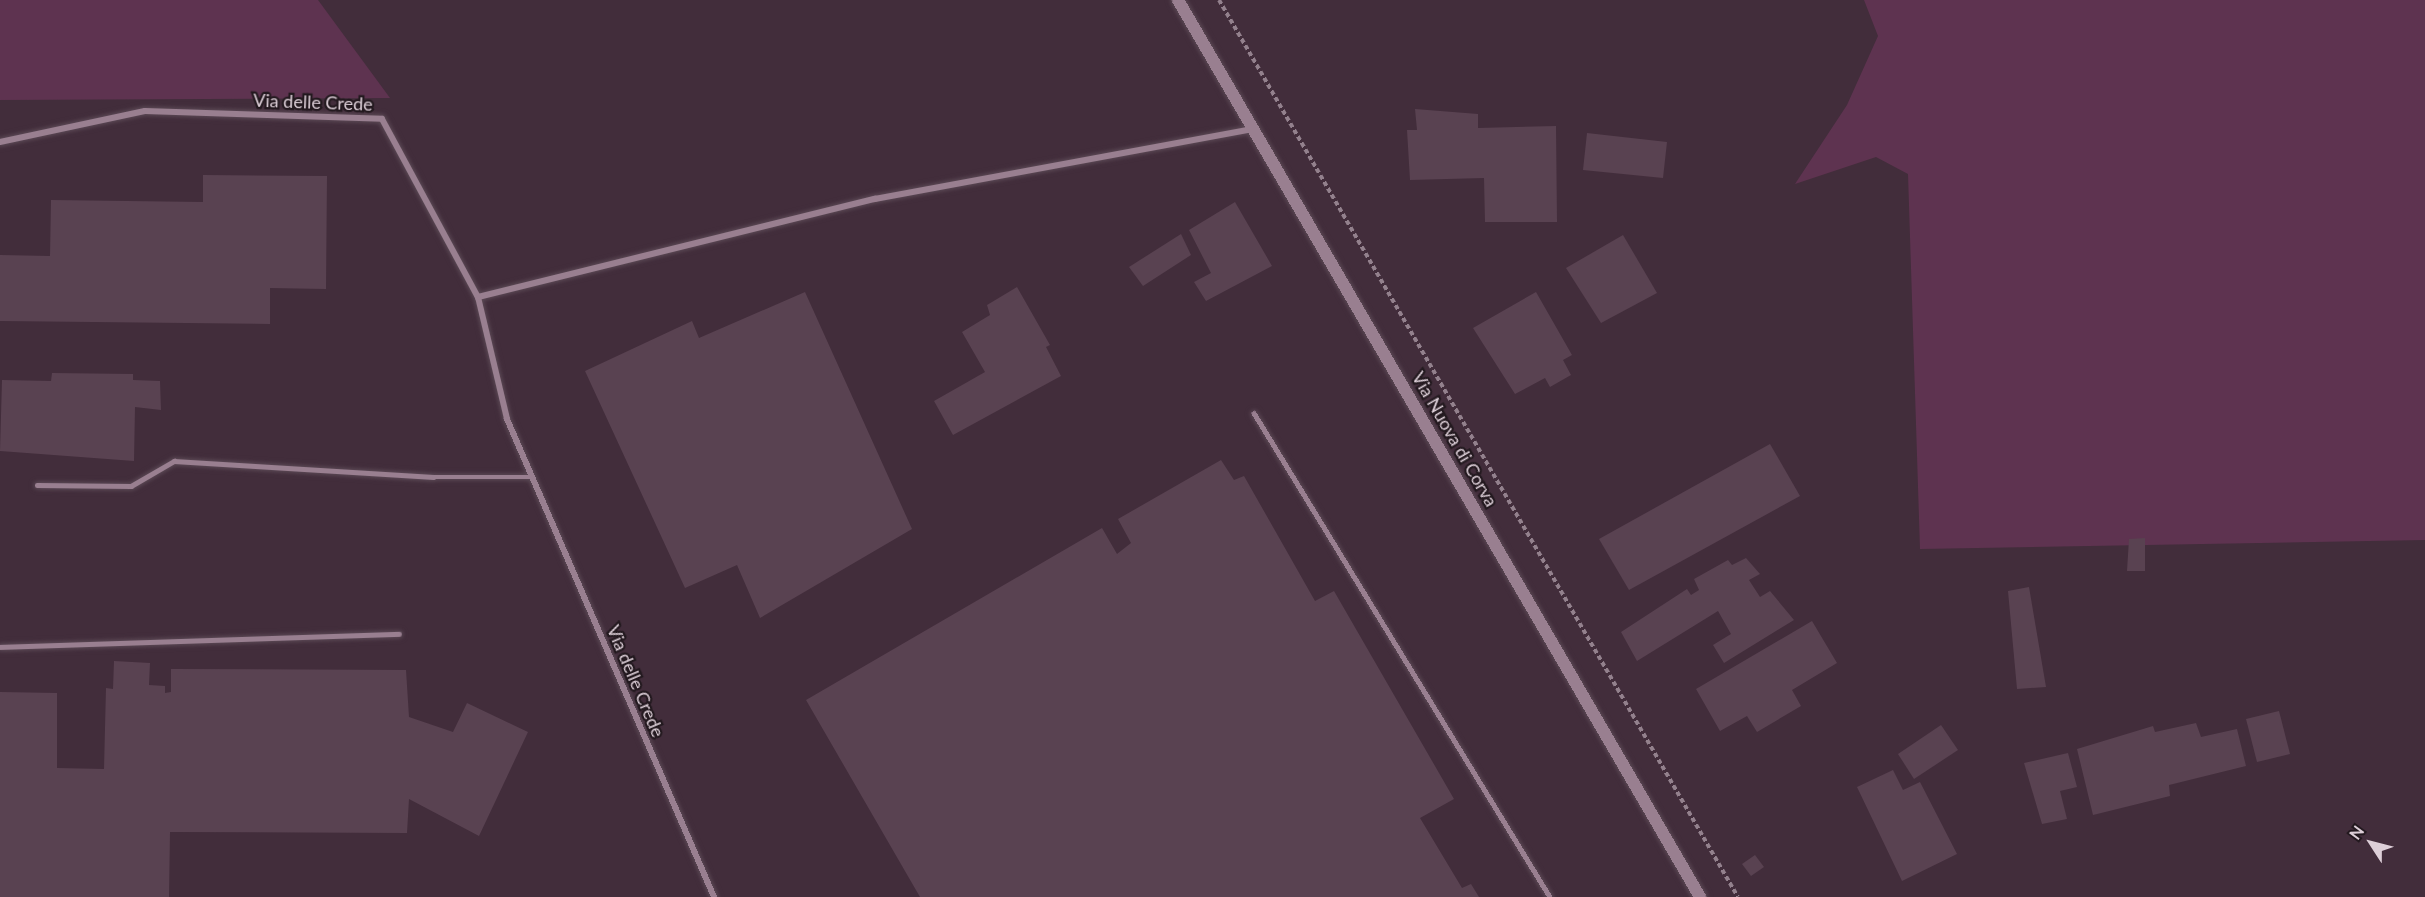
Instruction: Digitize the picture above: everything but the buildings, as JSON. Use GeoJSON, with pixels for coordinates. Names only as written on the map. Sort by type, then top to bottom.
{"type":"FeatureCollection","features":[{"type":"Feature","properties":{"kind":"main road","name":"Via Nuova di Corva"},"geometry":{"type":"LineString","coordinates":[[1178,0],[1700,897]]}},
{"type":"Feature","properties":{"kind":"street","name":"Via delle Crede"},"geometry":{"type":"LineString","coordinates":[[0,142],[145,111],[382,119],[478,297],[507,419],[714,897]]}},
{"type":"Feature","properties":{"kind":"street"},"geometry":{"type":"LineString","coordinates":[[478,297],[875,199],[1253,129]]}},
{"type":"Feature","properties":{"kind":"lane"},"geometry":{"type":"LineString","coordinates":[[1254,412],[1550,897]]}},
{"type":"Feature","properties":{"kind":"lane"},"geometry":{"type":"LineString","coordinates":[[37,485],[131,486],[174,460],[434,477],[532,477]]}},
{"type":"Feature","properties":{"kind":"lane"},"geometry":{"type":"LineString","coordinates":[[0,647],[399,634]]}},
{"type":"Feature","properties":{"kind":"path"},"geometry":{"type":"LineString","coordinates":[[1219,0],[1738,897]]}},
{"type":"Feature","properties":{"kind":"shaded area"},"geometry":{"type":"Polygon","coordinates":[[[0,0],[318,0],[390,98],[0,100],[0,0]]]}},
{"type":"Feature","properties":{"kind":"shaded area"},"geometry":{"type":"Polygon","coordinates":[[[1864,0],[2425,0],[2425,540],[1920,549],[1908,174],[1876,157],[1795,184],[1847,105],[1878,36],[1864,0]]]}}]}
